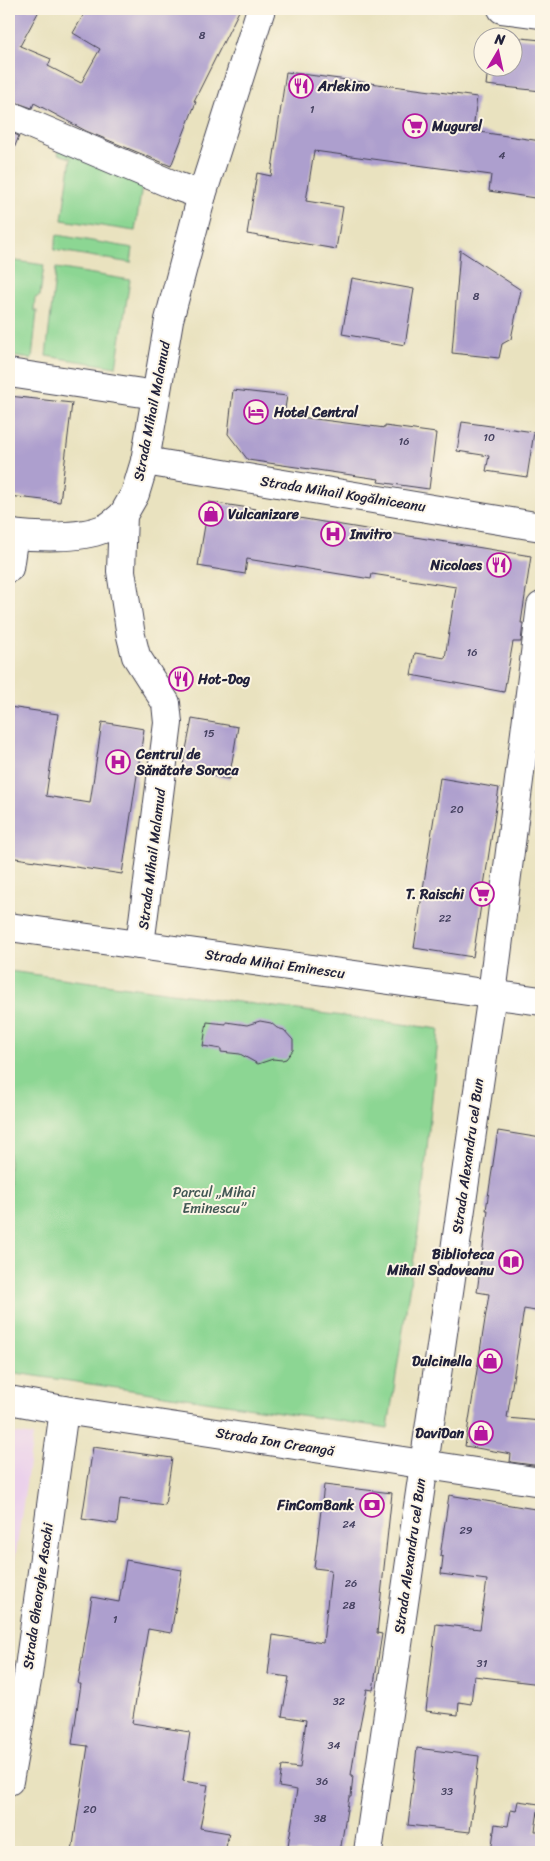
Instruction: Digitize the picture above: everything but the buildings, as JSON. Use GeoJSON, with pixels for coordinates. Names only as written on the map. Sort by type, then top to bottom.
{"type":"FeatureCollection","features":[{"type":"Feature","properties":{"kind":"street","name":"Strada Mihail Malamud"},"geometry":{"type":"LineString","coordinates":[[140,945],[168,723],[166,703],[136,656],[131,636],[121,571],[123,515],[135,494],[145,461],[169,320],[202,196],[261,9]]}},
{"type":"Feature","properties":{"kind":"street"},"geometry":{"type":"LineString","coordinates":[[502,9],[541,14]]}},
{"type":"Feature","properties":{"kind":"street"},"geometry":{"type":"LineString","coordinates":[[9,115],[202,196]]}},
{"type":"Feature","properties":{"kind":"street"},"geometry":{"type":"LineString","coordinates":[[9,373],[156,395]]}},
{"type":"Feature","properties":{"kind":"street","name":"Strada Mihail Kogălniceanu"},"geometry":{"type":"LineString","coordinates":[[145,461],[541,527]]}},
{"type":"Feature","properties":{"kind":"street"},"geometry":{"type":"LineString","coordinates":[[9,568],[12,534],[82,534],[104,529],[123,515]]}},
{"type":"Feature","properties":{"kind":"street","name":"Strada Alexandru cel Bun"},"geometry":{"type":"LineString","coordinates":[[368,1852],[492,994],[541,606]]}},
{"type":"Feature","properties":{"kind":"street","name":"Strada Mihai Eminescu"},"geometry":{"type":"LineString","coordinates":[[9,927],[541,1001]]}},
{"type":"Feature","properties":{"kind":"street","name":"Strada Ion Creangă"},"geometry":{"type":"LineString","coordinates":[[9,1400],[64,1410],[541,1482]]}},
{"type":"Feature","properties":{"kind":"street","name":"Strada Gheorghe Asachi"},"geometry":{"type":"LineString","coordinates":[[9,1781],[28,1675],[64,1410]]}},
{"type":"Feature","properties":{"kind":"shaded area"},"geometry":{"type":"Polygon","coordinates":[[[9,1432],[33,1436],[9,1601],[9,1432]]]}},
{"type":"Feature","properties":{"kind":"green space"},"geometry":{"type":"Polygon","coordinates":[[[60,147],[143,180],[135,231],[62,220],[71,158],[58,154],[60,147]]]}},
{"type":"Feature","properties":{"kind":"green space"},"geometry":{"type":"Polygon","coordinates":[[[57,235],[133,248],[131,263],[54,250],[57,235]]]}},
{"type":"Feature","properties":{"kind":"green space"},"geometry":{"type":"Polygon","coordinates":[[[9,260],[44,265],[40,296],[35,298],[34,310],[37,311],[32,359],[9,356],[9,260]]]}},
{"type":"Feature","properties":{"kind":"green space"},"geometry":{"type":"Polygon","coordinates":[[[56,268],[130,280],[116,367],[46,356],[56,268]]]}},
{"type":"Feature","properties":{"kind":"green space","name":"Parcul „Mihai Eminescu”"},"geometry":{"type":"Polygon","coordinates":[[[9,971],[439,1029],[420,1218],[388,1428],[9,1372],[9,971]]]}},
{"type":"Feature","properties":{"kind":"place","name":"Arlekino"},"geometry":{"type":"Point","coordinates":[301,86]}},
{"type":"Feature","properties":{"kind":"place","name":"Mugurel"},"geometry":{"type":"Point","coordinates":[415,126]}},
{"type":"Feature","properties":{"kind":"place","name":"Hotel Central"},"geometry":{"type":"Point","coordinates":[256,412]}},
{"type":"Feature","properties":{"kind":"place","name":"Vulcanizare"},"geometry":{"type":"Point","coordinates":[211,514]}},
{"type":"Feature","properties":{"kind":"place","name":"Invitro"},"geometry":{"type":"Point","coordinates":[333,534]}},
{"type":"Feature","properties":{"kind":"place","name":"Nicolaes"},"geometry":{"type":"Point","coordinates":[499,565]}},
{"type":"Feature","properties":{"kind":"place","name":"Hot-Dog"},"geometry":{"type":"Point","coordinates":[181,679]}},
{"type":"Feature","properties":{"kind":"place","name":"Centrul de Sănătate Soroca"},"geometry":{"type":"Point","coordinates":[118,762]}},
{"type":"Feature","properties":{"kind":"place","name":"T. Raischi"},"geometry":{"type":"Point","coordinates":[482,894]}},
{"type":"Feature","properties":{"kind":"place","name":"Biblioteca Mihail Sadoveanu"},"geometry":{"type":"Point","coordinates":[511,1262]}},
{"type":"Feature","properties":{"kind":"place","name":"Dulcinella"},"geometry":{"type":"Point","coordinates":[490,1361]}},
{"type":"Feature","properties":{"kind":"place","name":"DaviDan"},"geometry":{"type":"Point","coordinates":[481,1433]}},
{"type":"Feature","properties":{"kind":"place","name":"FinComBank"},"geometry":{"type":"Point","coordinates":[372,1505]}}]}
